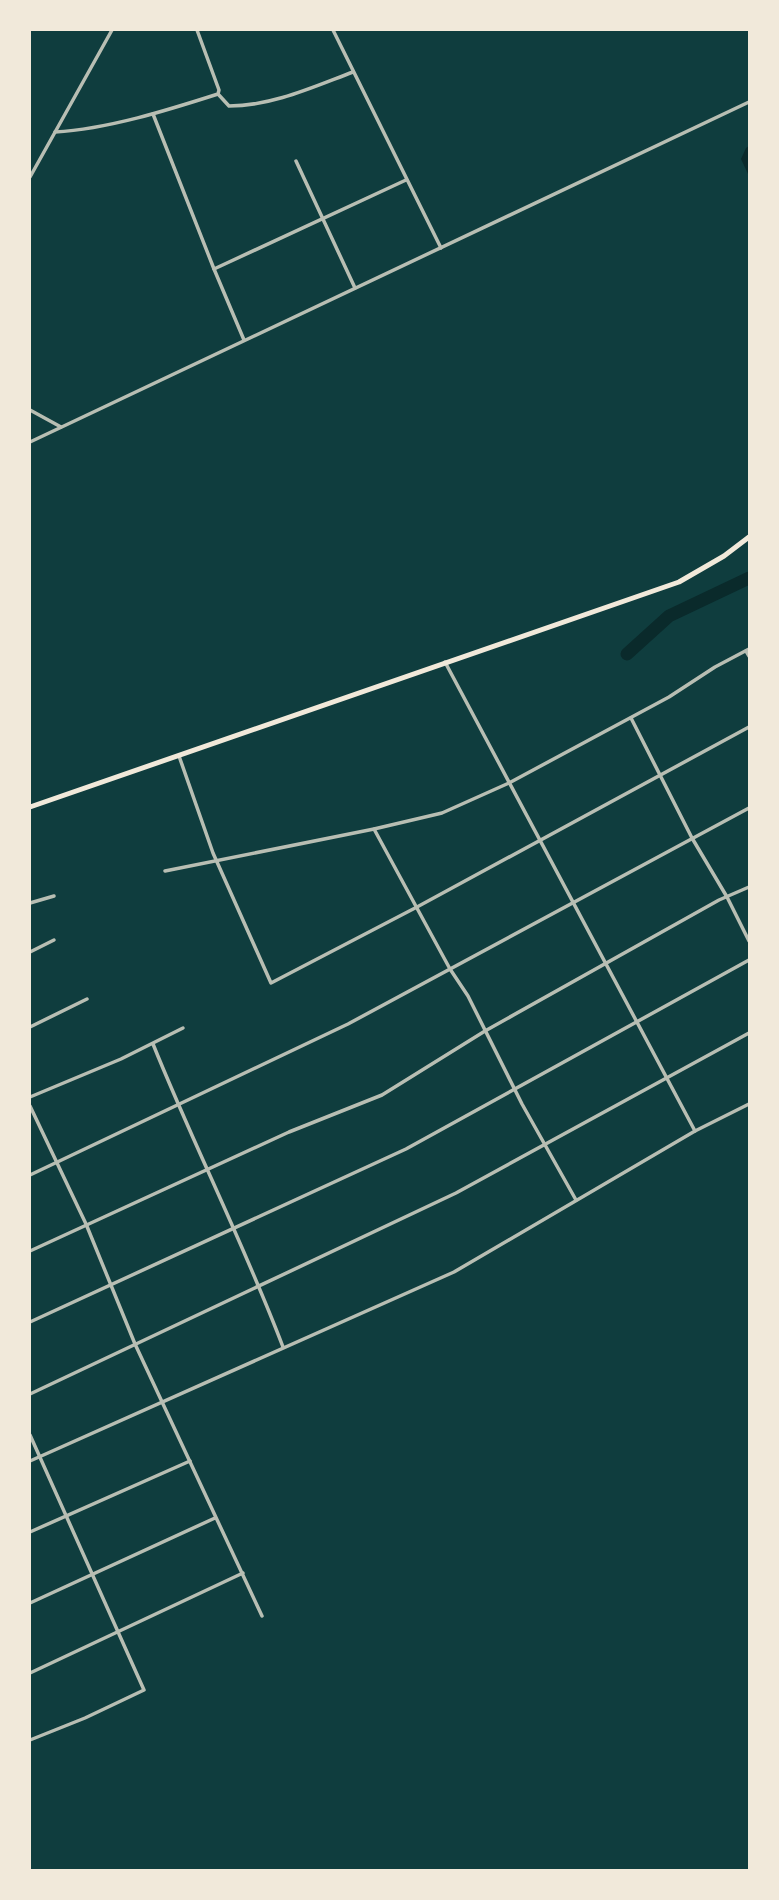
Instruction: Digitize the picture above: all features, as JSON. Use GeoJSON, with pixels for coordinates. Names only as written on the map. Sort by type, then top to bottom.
{"type":"FeatureCollection","features":[{"type":"Feature","properties":{"kind":"main road"},"geometry":{"type":"LineString","coordinates":[[30,807],[679,582],[724,556],[749,537]]}},
{"type":"Feature","properties":{"kind":"street"},"geometry":{"type":"LineString","coordinates":[[30,176],[112,30]]}},
{"type":"Feature","properties":{"kind":"street"},"geometry":{"type":"LineString","coordinates":[[197,30],[219,90],[218,94],[229,106],[250,106],[288,96],[353,72]]}},
{"type":"Feature","properties":{"kind":"street"},"geometry":{"type":"LineString","coordinates":[[333,30],[441,248]]}},
{"type":"Feature","properties":{"kind":"street"},"geometry":{"type":"LineString","coordinates":[[55,132],[71,131],[153,114],[218,94]]}},
{"type":"Feature","properties":{"kind":"street"},"geometry":{"type":"LineString","coordinates":[[30,442],[749,102]]}},
{"type":"Feature","properties":{"kind":"street"},"geometry":{"type":"LineString","coordinates":[[153,114],[214,269],[244,340]]}},
{"type":"Feature","properties":{"kind":"street"},"geometry":{"type":"LineString","coordinates":[[296,161],[355,288]]}},
{"type":"Feature","properties":{"kind":"street"},"geometry":{"type":"LineString","coordinates":[[214,269],[406,180]]}},
{"type":"Feature","properties":{"kind":"street"},"geometry":{"type":"LineString","coordinates":[[30,410],[61,428]]}},
{"type":"Feature","properties":{"kind":"street"},"geometry":{"type":"LineString","coordinates":[[165,871],[374,829],[442,813],[509,783],[669,697],[715,667],[748,650],[749,656]]}},
{"type":"Feature","properties":{"kind":"street"},"geometry":{"type":"LineString","coordinates":[[445,662],[635,1021],[696,1131]]}},
{"type":"Feature","properties":{"kind":"street"},"geometry":{"type":"LineString","coordinates":[[631,718],[692,838],[727,897],[749,941]]}},
{"type":"Feature","properties":{"kind":"street"},"geometry":{"type":"LineString","coordinates":[[179,756],[216,860],[271,982],[417,907],[749,727]]}},
{"type":"Feature","properties":{"kind":"street"},"geometry":{"type":"LineString","coordinates":[[30,1175],[56,1164],[348,1024],[749,808]]}},
{"type":"Feature","properties":{"kind":"street"},"geometry":{"type":"LineString","coordinates":[[374,829],[450,969],[468,996],[514,1088],[576,1200]]}},
{"type":"Feature","properties":{"kind":"street"},"geometry":{"type":"LineString","coordinates":[[30,1251],[289,1132],[382,1095],[486,1031],[605,963],[727,897],[749,887]]}},
{"type":"Feature","properties":{"kind":"street"},"geometry":{"type":"LineString","coordinates":[[30,903],[54,896]]}},
{"type":"Feature","properties":{"kind":"street"},"geometry":{"type":"LineString","coordinates":[[30,952],[54,940]]}},
{"type":"Feature","properties":{"kind":"street"},"geometry":{"type":"LineString","coordinates":[[30,1322],[406,1149],[635,1021],[749,960]]}},
{"type":"Feature","properties":{"kind":"street"},"geometry":{"type":"LineString","coordinates":[[30,1027],[87,999]]}},
{"type":"Feature","properties":{"kind":"street"},"geometry":{"type":"LineString","coordinates":[[30,1097],[153,1044],[183,1028]]}},
{"type":"Feature","properties":{"kind":"street"},"geometry":{"type":"LineString","coordinates":[[30,1394],[456,1194],[749,1033]]}},
{"type":"Feature","properties":{"kind":"street"},"geometry":{"type":"LineString","coordinates":[[153,1044],[206,1170],[260,1286],[283,1347]]}},
{"type":"Feature","properties":{"kind":"street"},"geometry":{"type":"LineString","coordinates":[[30,1461],[454,1272],[696,1131],[749,1104]]}},
{"type":"Feature","properties":{"kind":"street"},"geometry":{"type":"LineString","coordinates":[[30,1106],[56,1164],[86,1224],[135,1344],[215,1518],[244,1573],[262,1616]]}},
{"type":"Feature","properties":{"kind":"street"},"geometry":{"type":"LineString","coordinates":[[30,1435],[144,1690],[85,1718],[30,1740]]}},
{"type":"Feature","properties":{"kind":"street"},"geometry":{"type":"LineString","coordinates":[[30,1532],[190,1461]]}},
{"type":"Feature","properties":{"kind":"street"},"geometry":{"type":"LineString","coordinates":[[30,1603],[215,1518]]}},
{"type":"Feature","properties":{"kind":"street"},"geometry":{"type":"LineString","coordinates":[[30,1673],[244,1573]]}},
{"type":"Feature","properties":{"kind":"water"},"geometry":{"type":"Polygon","coordinates":[[[749,146],[749,176],[741,159],[746,148],[749,146]]]}},
{"type":"Feature","properties":{"kind":"waterway"},"geometry":{"type":"LineString","coordinates":[[627,654],[669,616],[749,578]]}}]}
